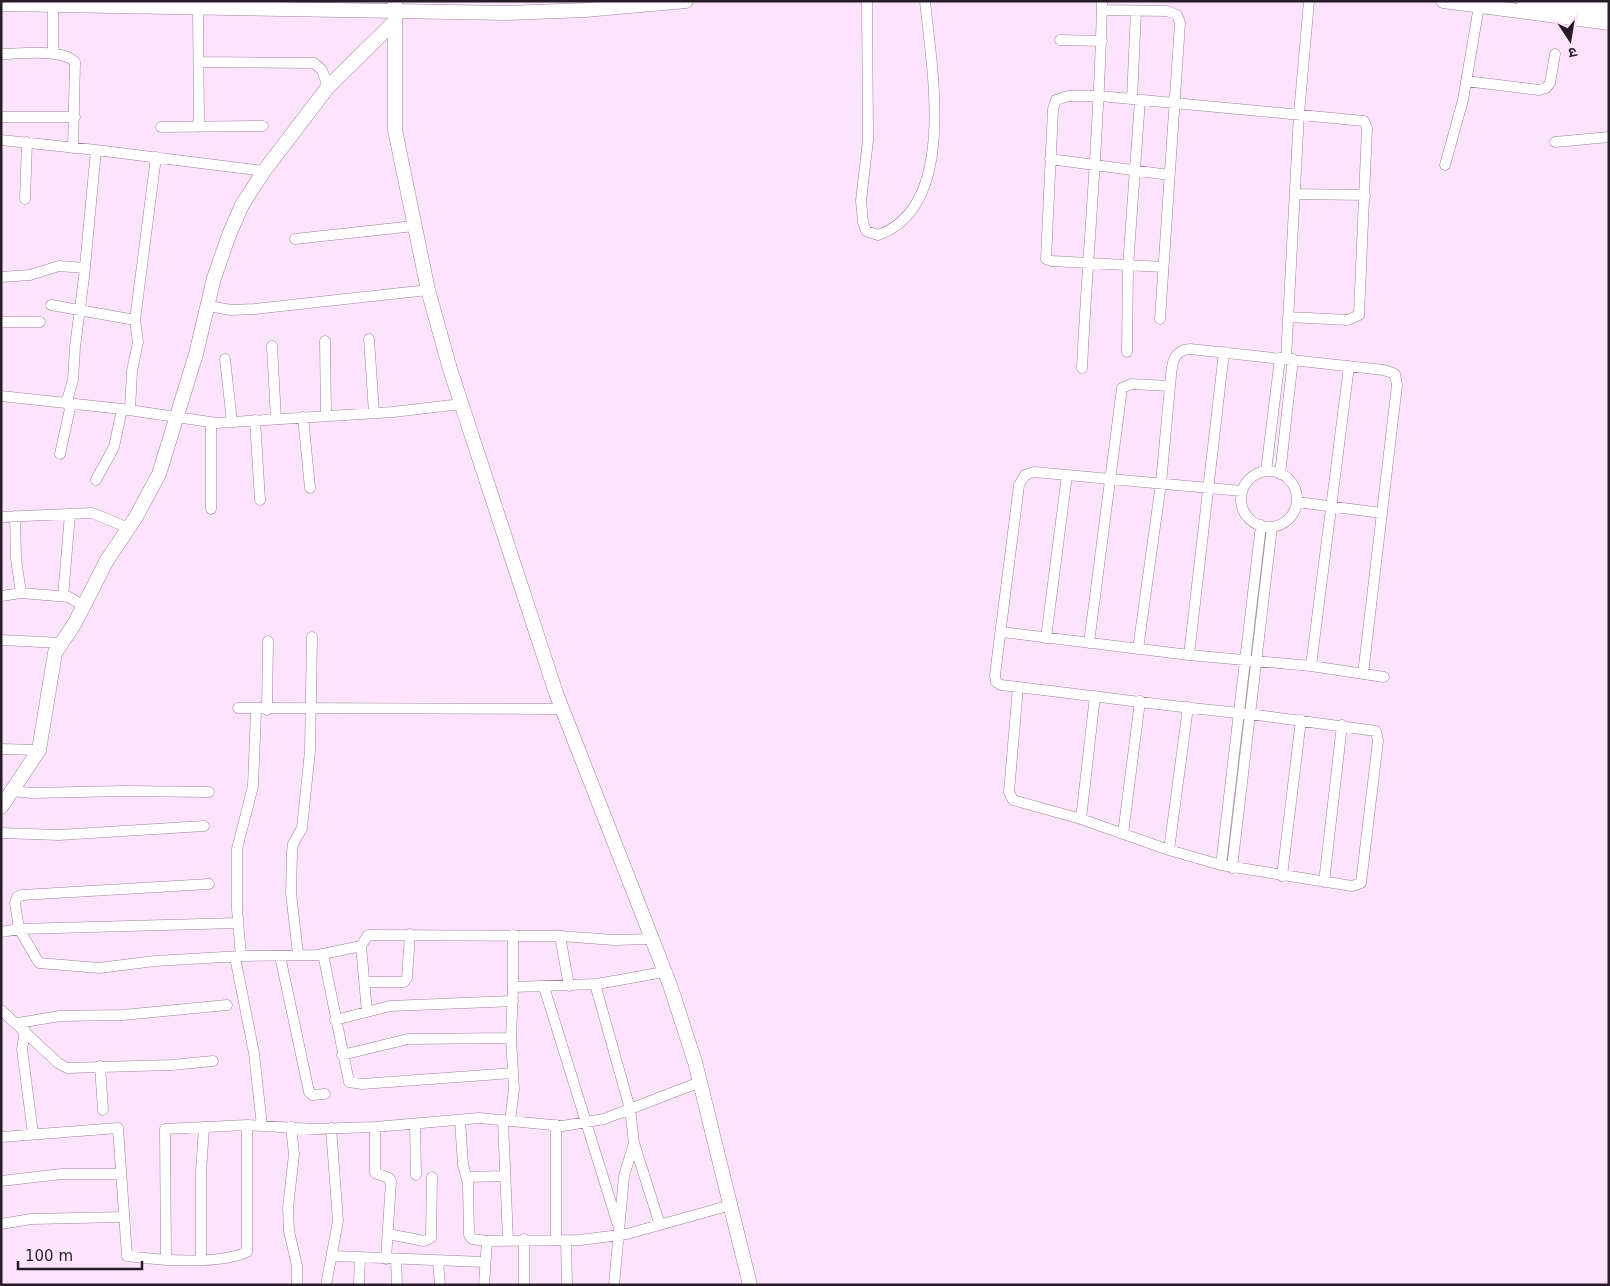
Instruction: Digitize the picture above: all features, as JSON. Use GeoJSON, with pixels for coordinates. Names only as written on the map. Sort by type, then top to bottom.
{"type":"FeatureCollection","features":[{"type":"Feature","properties":{"kind":"highway"},"geometry":{"type":"LineString","coordinates":[[1526,1],[1609,11]]}},
{"type":"Feature","properties":{"kind":"street"},"geometry":{"type":"LineString","coordinates":[[1,4],[506,13],[576,10],[686,1]]}},
{"type":"Feature","properties":{"kind":"street"},"geometry":{"type":"LineString","coordinates":[[867,1],[868,140],[862,216],[866,232],[878,235],[899,224],[910,212],[921,193],[930,168],[935,111],[925,1]]}},
{"type":"Feature","properties":{"kind":"street"},"geometry":{"type":"LineString","coordinates":[[1280,474],[1299,114],[1309,1]]}},
{"type":"Feature","properties":{"kind":"street"},"geometry":{"type":"LineString","coordinates":[[1443,1],[1609,23]]}},
{"type":"Feature","properties":{"kind":"street"},"geometry":{"type":"LineString","coordinates":[[53,4],[53,54]]}},
{"type":"Feature","properties":{"kind":"street"},"geometry":{"type":"LineString","coordinates":[[1082,368],[1087,263],[1100,96],[1102,6],[1136,11],[1167,11],[1175,13],[1178,17],[1160,319]]}},
{"type":"Feature","properties":{"kind":"street"},"geometry":{"type":"LineString","coordinates":[[1445,165],[1466,81],[1479,6]]}},
{"type":"Feature","properties":{"kind":"street"},"geometry":{"type":"LineString","coordinates":[[198,8],[199,127]]}},
{"type":"Feature","properties":{"kind":"street"},"geometry":{"type":"LineString","coordinates":[[1128,352],[1128,266],[1136,99],[1136,11]]}},
{"type":"Feature","properties":{"kind":"street"},"geometry":{"type":"LineString","coordinates":[[1,807],[40,750],[56,652],[84,606],[107,560],[129,528],[160,474],[208,306],[214,278],[242,205],[264,171],[328,87],[394,12]]}},
{"type":"Feature","properties":{"kind":"street"},"geometry":{"type":"LineString","coordinates":[[394,12],[395,130],[428,290],[462,404],[562,709],[664,972],[700,1082],[750,1285]]}},
{"type":"Feature","properties":{"kind":"street"},"geometry":{"type":"LineString","coordinates":[[1060,40],[1102,41]]}},
{"type":"Feature","properties":{"kind":"street"},"geometry":{"type":"LineString","coordinates":[[1,54],[65,55],[75,62],[73,148]]}},
{"type":"Feature","properties":{"kind":"street"},"geometry":{"type":"LineString","coordinates":[[1466,81],[1539,90],[1546,88],[1550,83],[1555,54]]}},
{"type":"Feature","properties":{"kind":"street"},"geometry":{"type":"LineString","coordinates":[[199,62],[314,63],[322,70],[328,87]]}},
{"type":"Feature","properties":{"kind":"street"},"geometry":{"type":"LineString","coordinates":[[1163,267],[1052,262],[1045,257],[1053,109],[1056,100],[1068,96],[1100,96],[1359,120],[1366,123],[1365,196],[1359,315],[1348,320],[1288,316]]}},
{"type":"Feature","properties":{"kind":"street"},"geometry":{"type":"LineString","coordinates":[[1,117],[75,117]]}},
{"type":"Feature","properties":{"kind":"street"},"geometry":{"type":"LineString","coordinates":[[161,127],[263,126]]}},
{"type":"Feature","properties":{"kind":"street"},"geometry":{"type":"LineString","coordinates":[[1555,142],[1609,137]]}},
{"type":"Feature","properties":{"kind":"street"},"geometry":{"type":"LineString","coordinates":[[1,140],[264,171]]}},
{"type":"Feature","properties":{"kind":"street"},"geometry":{"type":"LineString","coordinates":[[24,199],[27,142]]}},
{"type":"Feature","properties":{"kind":"street"},"geometry":{"type":"LineString","coordinates":[[60,454],[73,380],[96,150]]}},
{"type":"Feature","properties":{"kind":"street"},"geometry":{"type":"LineString","coordinates":[[96,480],[114,448],[126,410],[138,342],[135,320],[156,157]]}},
{"type":"Feature","properties":{"kind":"street"},"geometry":{"type":"LineString","coordinates":[[1050,159],[1134,172],[1169,175]]}},
{"type":"Feature","properties":{"kind":"street"},"geometry":{"type":"LineString","coordinates":[[1295,194],[1365,196]]}},
{"type":"Feature","properties":{"kind":"street"},"geometry":{"type":"LineString","coordinates":[[295,239],[414,226]]}},
{"type":"Feature","properties":{"kind":"street"},"geometry":{"type":"LineString","coordinates":[[1,277],[30,275],[59,266],[85,268]]}},
{"type":"Feature","properties":{"kind":"street"},"geometry":{"type":"LineString","coordinates":[[208,306],[230,310],[254,309],[428,290]]}},
{"type":"Feature","properties":{"kind":"street"},"geometry":{"type":"LineString","coordinates":[[51,305],[135,320]]}},
{"type":"Feature","properties":{"kind":"street"},"geometry":{"type":"LineString","coordinates":[[1,322],[40,322]]}},
{"type":"Feature","properties":{"kind":"street"},"geometry":{"type":"LineString","coordinates":[[369,339],[374,413]]}},
{"type":"Feature","properties":{"kind":"street"},"geometry":{"type":"LineString","coordinates":[[324,342],[326,416]]}},
{"type":"Feature","properties":{"kind":"street"},"geometry":{"type":"LineString","coordinates":[[272,346],[276,419]]}},
{"type":"Feature","properties":{"kind":"street"},"geometry":{"type":"LineString","coordinates":[[1138,649],[1161,483],[1174,356],[1180,350],[1190,349],[1224,352],[1391,371],[1397,379],[1362,674]]}},
{"type":"Feature","properties":{"kind":"street"},"geometry":{"type":"LineString","coordinates":[[1190,655],[1224,352]]}},
{"type":"Feature","properties":{"kind":"street"},"geometry":{"type":"LineString","coordinates":[[226,359],[232,422]]}},
{"type":"Feature","properties":{"kind":"street"},"geometry":{"type":"LineString","coordinates":[[1266,471],[1286,359]]}},
{"type":"Feature","properties":{"kind":"street"},"geometry":{"type":"LineString","coordinates":[[1311,666],[1349,366]]}},
{"type":"Feature","properties":{"kind":"street"},"geometry":{"type":"LineString","coordinates":[[1089,643],[1122,388],[1131,384],[1170,386]]}},
{"type":"Feature","properties":{"kind":"street"},"geometry":{"type":"LineString","coordinates":[[1,396],[211,422],[374,413],[462,404]]}},
{"type":"Feature","properties":{"kind":"street"},"geometry":{"type":"LineString","coordinates":[[304,417],[310,488]]}},
{"type":"Feature","properties":{"kind":"street"},"geometry":{"type":"LineString","coordinates":[[255,420],[260,500]]}},
{"type":"Feature","properties":{"kind":"street"},"geometry":{"type":"LineString","coordinates":[[211,422],[211,509]]}},
{"type":"Feature","properties":{"kind":"street"},"geometry":{"type":"LineString","coordinates":[[1266,471],[1280,474],[1294,486],[1297,502],[1291,516],[1282,523],[1266,526],[1251,520],[1244,512],[1241,502],[1242,491],[1251,478],[1266,471]]}},
{"type":"Feature","properties":{"kind":"street"},"geometry":{"type":"LineString","coordinates":[[1018,687],[1010,798],[1082,819],[1169,850],[1227,866],[1282,876],[1358,885],[1363,879],[1378,737],[1373,730],[1301,720],[1001,685],[996,682],[995,676],[1020,485],[1022,478],[1028,473],[1110,478],[1242,491]]}},
{"type":"Feature","properties":{"kind":"street"},"geometry":{"type":"LineString","coordinates":[[1046,638],[1067,475]]}},
{"type":"Feature","properties":{"kind":"street"},"geometry":{"type":"LineString","coordinates":[[1297,502],[1381,512]]}},
{"type":"Feature","properties":{"kind":"street"},"geometry":{"type":"LineString","coordinates":[[1,517],[92,513],[129,528]]}},
{"type":"Feature","properties":{"kind":"street"},"geometry":{"type":"LineString","coordinates":[[63,596],[70,514]]}},
{"type":"Feature","properties":{"kind":"street"},"geometry":{"type":"LineString","coordinates":[[15,516],[16,559],[21,593]]}},
{"type":"Feature","properties":{"kind":"street"},"geometry":{"type":"LineString","coordinates":[[1227,866],[1250,714],[1251,661],[1266,526]]}},
{"type":"Feature","properties":{"kind":"street"},"geometry":{"type":"LineString","coordinates":[[1,596],[21,593],[63,596],[84,606]]}},
{"type":"Feature","properties":{"kind":"street"},"geometry":{"type":"LineString","coordinates":[[1002,632],[1190,655],[1311,666],[1384,676]]}},
{"type":"Feature","properties":{"kind":"street"},"geometry":{"type":"LineString","coordinates":[[298,954],[291,893],[292,852],[293,844],[302,828],[312,710],[312,637]]}},
{"type":"Feature","properties":{"kind":"street"},"geometry":{"type":"LineString","coordinates":[[1,640],[62,643]]}},
{"type":"Feature","properties":{"kind":"street"},"geometry":{"type":"LineString","coordinates":[[262,1126],[254,1053],[238,956],[237,849],[252,786],[268,641]]}},
{"type":"Feature","properties":{"kind":"street"},"geometry":{"type":"LineString","coordinates":[[1227,866],[1238,713],[1251,661]]}},
{"type":"Feature","properties":{"kind":"street"},"geometry":{"type":"LineString","coordinates":[[1082,819],[1095,696]]}},
{"type":"Feature","properties":{"kind":"street"},"geometry":{"type":"LineString","coordinates":[[1123,834],[1140,701]]}},
{"type":"Feature","properties":{"kind":"street"},"geometry":{"type":"LineString","coordinates":[[238,708],[261,710],[371,707],[562,709]]}},
{"type":"Feature","properties":{"kind":"street"},"geometry":{"type":"LineString","coordinates":[[1169,850],[1188,707]]}},
{"type":"Feature","properties":{"kind":"street"},"geometry":{"type":"LineString","coordinates":[[1282,876],[1301,720]]}},
{"type":"Feature","properties":{"kind":"street"},"geometry":{"type":"LineString","coordinates":[[1324,882],[1342,725]]}},
{"type":"Feature","properties":{"kind":"street"},"geometry":{"type":"LineString","coordinates":[[1,749],[40,750]]}},
{"type":"Feature","properties":{"kind":"street"},"geometry":{"type":"LineString","coordinates":[[12,791],[23,793],[125,790],[210,792]]}},
{"type":"Feature","properties":{"kind":"street"},"geometry":{"type":"LineString","coordinates":[[1,833],[59,835],[204,826]]}},
{"type":"Feature","properties":{"kind":"street"},"geometry":{"type":"LineString","coordinates":[[209,884],[22,895],[17,897],[15,903],[19,929],[40,963],[63,967],[99,968],[154,961],[238,956],[323,954],[361,946]]}},
{"type":"Feature","properties":{"kind":"street"},"geometry":{"type":"LineString","coordinates":[[1,932],[19,929],[238,922]]}},
{"type":"Feature","properties":{"kind":"street"},"geometry":{"type":"LineString","coordinates":[[365,982],[404,982],[407,978],[410,934]]}},
{"type":"Feature","properties":{"kind":"street"},"geometry":{"type":"LineString","coordinates":[[367,1012],[361,946],[368,935],[514,935],[614,940],[651,939]]}},
{"type":"Feature","properties":{"kind":"street"},"geometry":{"type":"LineString","coordinates":[[508,1240],[505,1176],[507,1121],[514,1090],[511,1038],[514,935]]}},
{"type":"Feature","properties":{"kind":"street"},"geometry":{"type":"LineString","coordinates":[[560,936],[569,986]]}},
{"type":"Feature","properties":{"kind":"street"},"geometry":{"type":"LineString","coordinates":[[323,954],[349,1082],[354,1084],[513,1072]]}},
{"type":"Feature","properties":{"kind":"street"},"geometry":{"type":"LineString","coordinates":[[280,956],[309,1092],[312,1095],[325,1094]]}},
{"type":"Feature","properties":{"kind":"street"},"geometry":{"type":"LineString","coordinates":[[513,987],[595,984],[664,972]]}},
{"type":"Feature","properties":{"kind":"street"},"geometry":{"type":"LineString","coordinates":[[595,984],[630,1109],[634,1143],[660,1225]]}},
{"type":"Feature","properties":{"kind":"street"},"geometry":{"type":"LineString","coordinates":[[544,987],[618,1230]]}},
{"type":"Feature","properties":{"kind":"street"},"geometry":{"type":"LineString","coordinates":[[336,1020],[408,1004],[513,1001]]}},
{"type":"Feature","properties":{"kind":"street"},"geometry":{"type":"LineString","coordinates":[[21,1026],[60,1016],[123,1014],[228,1005]]}},
{"type":"Feature","properties":{"kind":"street"},"geometry":{"type":"LineString","coordinates":[[1,1010],[21,1026],[62,1066],[67,1068],[172,1065],[214,1061]]}},
{"type":"Feature","properties":{"kind":"street"},"geometry":{"type":"LineString","coordinates":[[21,1026],[32,1134]]}},
{"type":"Feature","properties":{"kind":"street"},"geometry":{"type":"LineString","coordinates":[[342,1055],[408,1039],[511,1038]]}},
{"type":"Feature","properties":{"kind":"street"},"geometry":{"type":"LineString","coordinates":[[100,1066],[103,1110]]}},
{"type":"Feature","properties":{"kind":"street"},"geometry":{"type":"LineString","coordinates":[[166,1260],[165,1128],[247,1125],[291,1128],[375,1127],[480,1118],[556,1125],[604,1119],[700,1082]]}},
{"type":"Feature","properties":{"kind":"street"},"geometry":{"type":"LineString","coordinates":[[460,1120],[463,1165],[467,1177],[470,1235],[472,1239],[487,1241],[561,1240],[660,1225],[731,1205]]}},
{"type":"Feature","properties":{"kind":"street"},"geometry":{"type":"LineString","coordinates":[[415,1124],[416,1175]]}},
{"type":"Feature","properties":{"kind":"street"},"geometry":{"type":"LineString","coordinates":[[1,1137],[118,1128],[127,1256],[166,1260],[201,1259],[221,1258],[247,1252],[247,1125]]}},
{"type":"Feature","properties":{"kind":"street"},"geometry":{"type":"LineString","coordinates":[[556,1125],[561,1240],[567,1285]]}},
{"type":"Feature","properties":{"kind":"street"},"geometry":{"type":"LineString","coordinates":[[201,1259],[201,1172],[204,1127]]}},
{"type":"Feature","properties":{"kind":"street"},"geometry":{"type":"LineString","coordinates":[[375,1127],[374,1173],[389,1178],[391,1181],[388,1234],[397,1285]]}},
{"type":"Feature","properties":{"kind":"street"},"geometry":{"type":"LineString","coordinates":[[291,1128],[294,1154],[288,1208],[289,1231],[297,1266],[298,1285]]}},
{"type":"Feature","properties":{"kind":"street"},"geometry":{"type":"LineString","coordinates":[[326,1285],[333,1256],[338,1221],[331,1128]]}},
{"type":"Feature","properties":{"kind":"street"},"geometry":{"type":"LineString","coordinates":[[614,1285],[624,1176],[634,1143]]}},
{"type":"Feature","properties":{"kind":"street"},"geometry":{"type":"LineString","coordinates":[[1,1181],[62,1174],[121,1174]]}},
{"type":"Feature","properties":{"kind":"street"},"geometry":{"type":"LineString","coordinates":[[467,1177],[505,1176]]}},
{"type":"Feature","properties":{"kind":"street"},"geometry":{"type":"LineString","coordinates":[[388,1234],[424,1241],[431,1238],[432,1178]]}},
{"type":"Feature","properties":{"kind":"street"},"geometry":{"type":"LineString","coordinates":[[1,1224],[31,1220],[124,1217]]}},
{"type":"Feature","properties":{"kind":"street"},"geometry":{"type":"LineString","coordinates":[[524,1239],[524,1285]]}},
{"type":"Feature","properties":{"kind":"street"},"geometry":{"type":"LineString","coordinates":[[484,1285],[484,1262],[487,1241]]}},
{"type":"Feature","properties":{"kind":"street"},"geometry":{"type":"LineString","coordinates":[[333,1256],[484,1262]]}},
{"type":"Feature","properties":{"kind":"street"},"geometry":{"type":"LineString","coordinates":[[358,1285],[360,1258]]}},
{"type":"Feature","properties":{"kind":"street"},"geometry":{"type":"LineString","coordinates":[[438,1261],[440,1285]]}}]}
